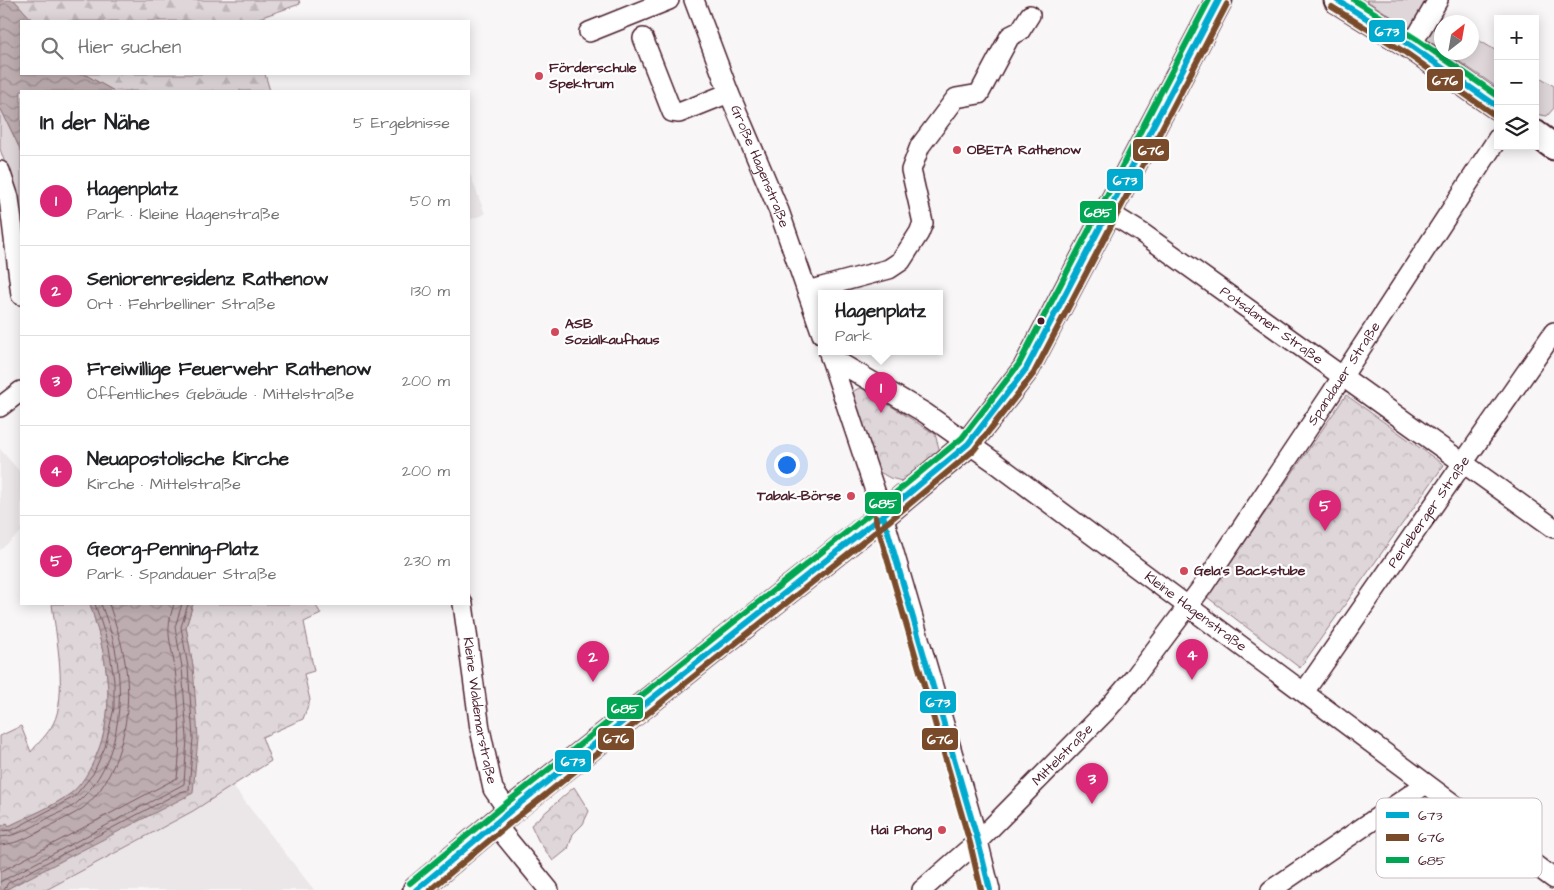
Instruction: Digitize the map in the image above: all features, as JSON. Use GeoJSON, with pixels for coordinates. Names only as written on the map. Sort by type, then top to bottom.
{"type":"FeatureCollection","features":[{"type":"Feature","properties":{"kind":"main road"},"geometry":{"type":"LineString","coordinates":[[416,890],[502,818],[883,515],[968,444],[1026,369],[1219,0]]}},
{"type":"Feature","properties":{"kind":"main road"},"geometry":{"type":"LineString","coordinates":[[1344,2],[1495,105]]}},
{"type":"Feature","properties":{"kind":"street"},"geometry":{"type":"LineString","coordinates":[[589,32],[669,0]]}},
{"type":"Feature","properties":{"kind":"street"},"geometry":{"type":"LineString","coordinates":[[1411,46],[1438,0]]}},
{"type":"Feature","properties":{"kind":"street","name":"Große Hagenstraße"},"geometry":{"type":"LineString","coordinates":[[697,2],[729,93],[779,211],[818,323]]}},
{"type":"Feature","properties":{"kind":"street"},"geometry":{"type":"LineString","coordinates":[[807,291],[889,269],[901,261],[919,233],[923,223],[912,170],[920,146],[956,98],[979,94],[1010,36],[1020,31],[1030,14]]}},
{"type":"Feature","properties":{"kind":"street"},"geometry":{"type":"LineString","coordinates":[[643,38],[672,112],[679,113],[729,93]]}},
{"type":"Feature","properties":{"kind":"street","name":"Spandauer Straße"},"geometry":{"type":"LineString","coordinates":[[1187,606],[1342,376],[1494,144]]}},
{"type":"Feature","properties":{"kind":"street"},"geometry":{"type":"LineString","coordinates":[[0,172],[9,198],[20,287]]}},
{"type":"Feature","properties":{"kind":"street","name":"Potsdamer Straße"},"geometry":{"type":"LineString","coordinates":[[1108,212],[1142,233],[1554,528]]}},
{"type":"Feature","properties":{"kind":"street","name":"Perleberger Straße"},"geometry":{"type":"LineString","coordinates":[[1304,692],[1554,332]]}},
{"type":"Feature","properties":{"kind":"street"},"geometry":{"type":"LineString","coordinates":[[829,355],[883,515],[978,841],[990,890]]}},
{"type":"Feature","properties":{"kind":"street","name":"Kleine Hagenstraße"},"geometry":{"type":"LineString","coordinates":[[831,355],[925,413],[968,444],[1445,798]]}},
{"type":"Feature","properties":{"kind":"street"},"geometry":{"type":"LineString","coordinates":[[0,407],[20,393]]}},
{"type":"Feature","properties":{"kind":"street","name":"Kleine Waldemarstraße"},"geometry":{"type":"LineString","coordinates":[[463,605],[480,730],[493,789],[502,818],[549,890]]}},
{"type":"Feature","properties":{"kind":"street","name":"Mittelstraße"},"geometry":{"type":"LineString","coordinates":[[922,890],[978,841],[1105,712],[1134,678],[1187,606]]}},
{"type":"Feature","properties":{"kind":"street"},"geometry":{"type":"LineString","coordinates":[[1406,798],[1426,784]]}},
{"type":"Feature","properties":{"kind":"street"},"geometry":{"type":"LineString","coordinates":[[1271,890],[1376,818]]}},
{"type":"Feature","properties":{"kind":"street","name":"Kleine Hagenstraße"},"geometry":{"type":"LineString","coordinates":[[1542,870],[1554,879]]}},
{"type":"Feature","properties":{"kind":"shaded area"},"geometry":{"type":"Polygon","coordinates":[[[470,174],[485,214],[470,220],[470,174]]]}},
{"type":"Feature","properties":{"kind":"shaded area"},"geometry":{"type":"Polygon","coordinates":[[[0,449],[20,472],[20,533],[0,550],[0,449]]]}},
{"type":"Feature","properties":{"kind":"shaded area"},"geometry":{"type":"Polygon","coordinates":[[[231,784],[314,890],[46,890],[193,811],[231,784]]]}},
{"type":"Feature","properties":{"kind":"green space"},"geometry":{"type":"Polygon","coordinates":[[[14,0],[299,0],[300,4],[253,20],[32,20],[14,0]]]}},
{"type":"Feature","properties":{"kind":"green space"},"geometry":{"type":"Polygon","coordinates":[[[1366,0],[1432,0],[1436,15],[1434,15],[1434,44],[1366,0]]]}},
{"type":"Feature","properties":{"kind":"green space"},"geometry":{"type":"Polygon","coordinates":[[[1479,40],[1494,50],[1494,85],[1457,60],[1479,60],[1479,40]]]}},
{"type":"Feature","properties":{"kind":"green space"},"geometry":{"type":"Polygon","coordinates":[[[86,75],[265,75],[270,90],[112,90],[86,75]]]}},
{"type":"Feature","properties":{"kind":"green space"},"geometry":{"type":"Polygon","coordinates":[[[1539,77],[1554,86],[1554,108],[1547,116],[1539,115],[1539,77]]]}},
{"type":"Feature","properties":{"kind":"green space"},"geometry":{"type":"Polygon","coordinates":[[[0,107],[20,149],[20,229],[14,189],[0,149],[0,107]]]}},
{"type":"Feature","properties":{"kind":"green space"},"geometry":{"type":"Polygon","coordinates":[[[861,387],[935,434],[940,452],[902,481],[890,478],[878,471],[852,392],[861,387]]]}},
{"type":"Feature","properties":{"kind":"green space"},"geometry":{"type":"Polygon","coordinates":[[[1346,395],[1444,465],[1300,668],[1207,597],[1346,395]]]}},
{"type":"Feature","properties":{"kind":"green space"},"geometry":{"type":"Polygon","coordinates":[[[52,605],[90,605],[101,642],[107,680],[107,718],[103,738],[91,767],[74,791],[40,811],[9,826],[7,823],[0,827],[0,736],[21,726],[31,752],[51,728],[60,698],[58,648],[52,605]]]}},
{"type":"Feature","properties":{"kind":"green space"},"geometry":{"type":"Polygon","coordinates":[[[193,605],[316,605],[321,614],[304,622],[314,671],[304,674],[310,700],[303,719],[262,737],[271,761],[193,811],[46,890],[5,890],[183,796],[186,798],[193,666],[186,627],[193,605]]]}},
{"type":"Feature","properties":{"kind":"green space"},"geometry":{"type":"Polygon","coordinates":[[[574,787],[589,811],[583,824],[573,834],[568,849],[553,861],[538,840],[531,825],[574,787]]]}},
{"type":"Feature","properties":{"kind":"water"},"geometry":{"type":"Polygon","coordinates":[[[0,0],[14,0],[32,20],[20,20],[20,75],[86,75],[112,90],[20,90],[20,149],[0,107],[0,0]]]}},
{"type":"Feature","properties":{"kind":"water"},"geometry":{"type":"Polygon","coordinates":[[[90,605],[193,605],[186,627],[193,666],[198,738],[193,793],[5,890],[0,890],[0,827],[7,823],[9,826],[63,799],[82,782],[96,756],[107,718],[108,699],[105,661],[90,605]]]}},
{"type":"Feature","properties":{"kind":"transit line","name":"685"},"geometry":{"type":"LineString","coordinates":[[410,883],[504,805],[962,438],[1019,364],[1209,0]]}},
{"type":"Feature","properties":{"kind":"transit line","name":"673"},"geometry":{"type":"LineString","coordinates":[[416,890],[509,812],[883,515],[968,444],[1026,369],[1219,0]]}},
{"type":"Feature","properties":{"kind":"transit line","name":"673"},"geometry":{"type":"LineString","coordinates":[[1337,0],[1411,46],[1495,105]]}},
{"type":"Feature","properties":{"kind":"transit line","name":"685"},"geometry":{"type":"LineString","coordinates":[[1354,0],[1416,39],[1494,93]]}},
{"type":"Feature","properties":{"kind":"transit line","name":"676"},"geometry":{"type":"LineString","coordinates":[[430,890],[515,819],[888,522],[974,450],[1034,373],[1227,4]]}},
{"type":"Feature","properties":{"kind":"transit line","name":"676"},"geometry":{"type":"LineString","coordinates":[[1332,7],[1406,53],[1493,114]]}},
{"type":"Feature","properties":{"kind":"transit line","name":"673"},"geometry":{"type":"LineString","coordinates":[[883,515],[978,841],[990,890]]}},
{"type":"Feature","properties":{"kind":"transit line","name":"676"},"geometry":{"type":"LineString","coordinates":[[875,517],[970,843],[981,890]]}},
{"type":"Feature","properties":{"kind":"place","name":"Förderschule Spektrum"},"geometry":{"type":"Point","coordinates":[539,76]}},
{"type":"Feature","properties":{"kind":"place","name":"OBETA Rathenow"},"geometry":{"type":"Point","coordinates":[957,150]}},
{"type":"Feature","properties":{"kind":"place","name":"ASB Sozialkaufhaus"},"geometry":{"type":"Point","coordinates":[555,332]}},
{"type":"Feature","properties":{"kind":"place","name":"Hagenplatz"},"geometry":{"type":"Point","coordinates":[881,413]}},
{"type":"Feature","properties":{"kind":"place","name":"Tabak-Börse"},"geometry":{"type":"Point","coordinates":[851,496]}},
{"type":"Feature","properties":{"kind":"place","name":"Georg-Penning-Platz"},"geometry":{"type":"Point","coordinates":[1325,531]}},
{"type":"Feature","properties":{"kind":"place","name":"Gela's Backstube"},"geometry":{"type":"Point","coordinates":[1184,571]}},
{"type":"Feature","properties":{"kind":"place","name":"Neuapostolische Kirche"},"geometry":{"type":"Point","coordinates":[1192,680]}},
{"type":"Feature","properties":{"kind":"place","name":"Seniorenresidenz Rathenow"},"geometry":{"type":"Point","coordinates":[593,682]}},
{"type":"Feature","properties":{"kind":"place","name":"Freiwillige Feuerwehr Rathenow"},"geometry":{"type":"Point","coordinates":[1092,804]}},
{"type":"Feature","properties":{"kind":"place","name":"Hai Phong"},"geometry":{"type":"Point","coordinates":[942,830]}}]}
